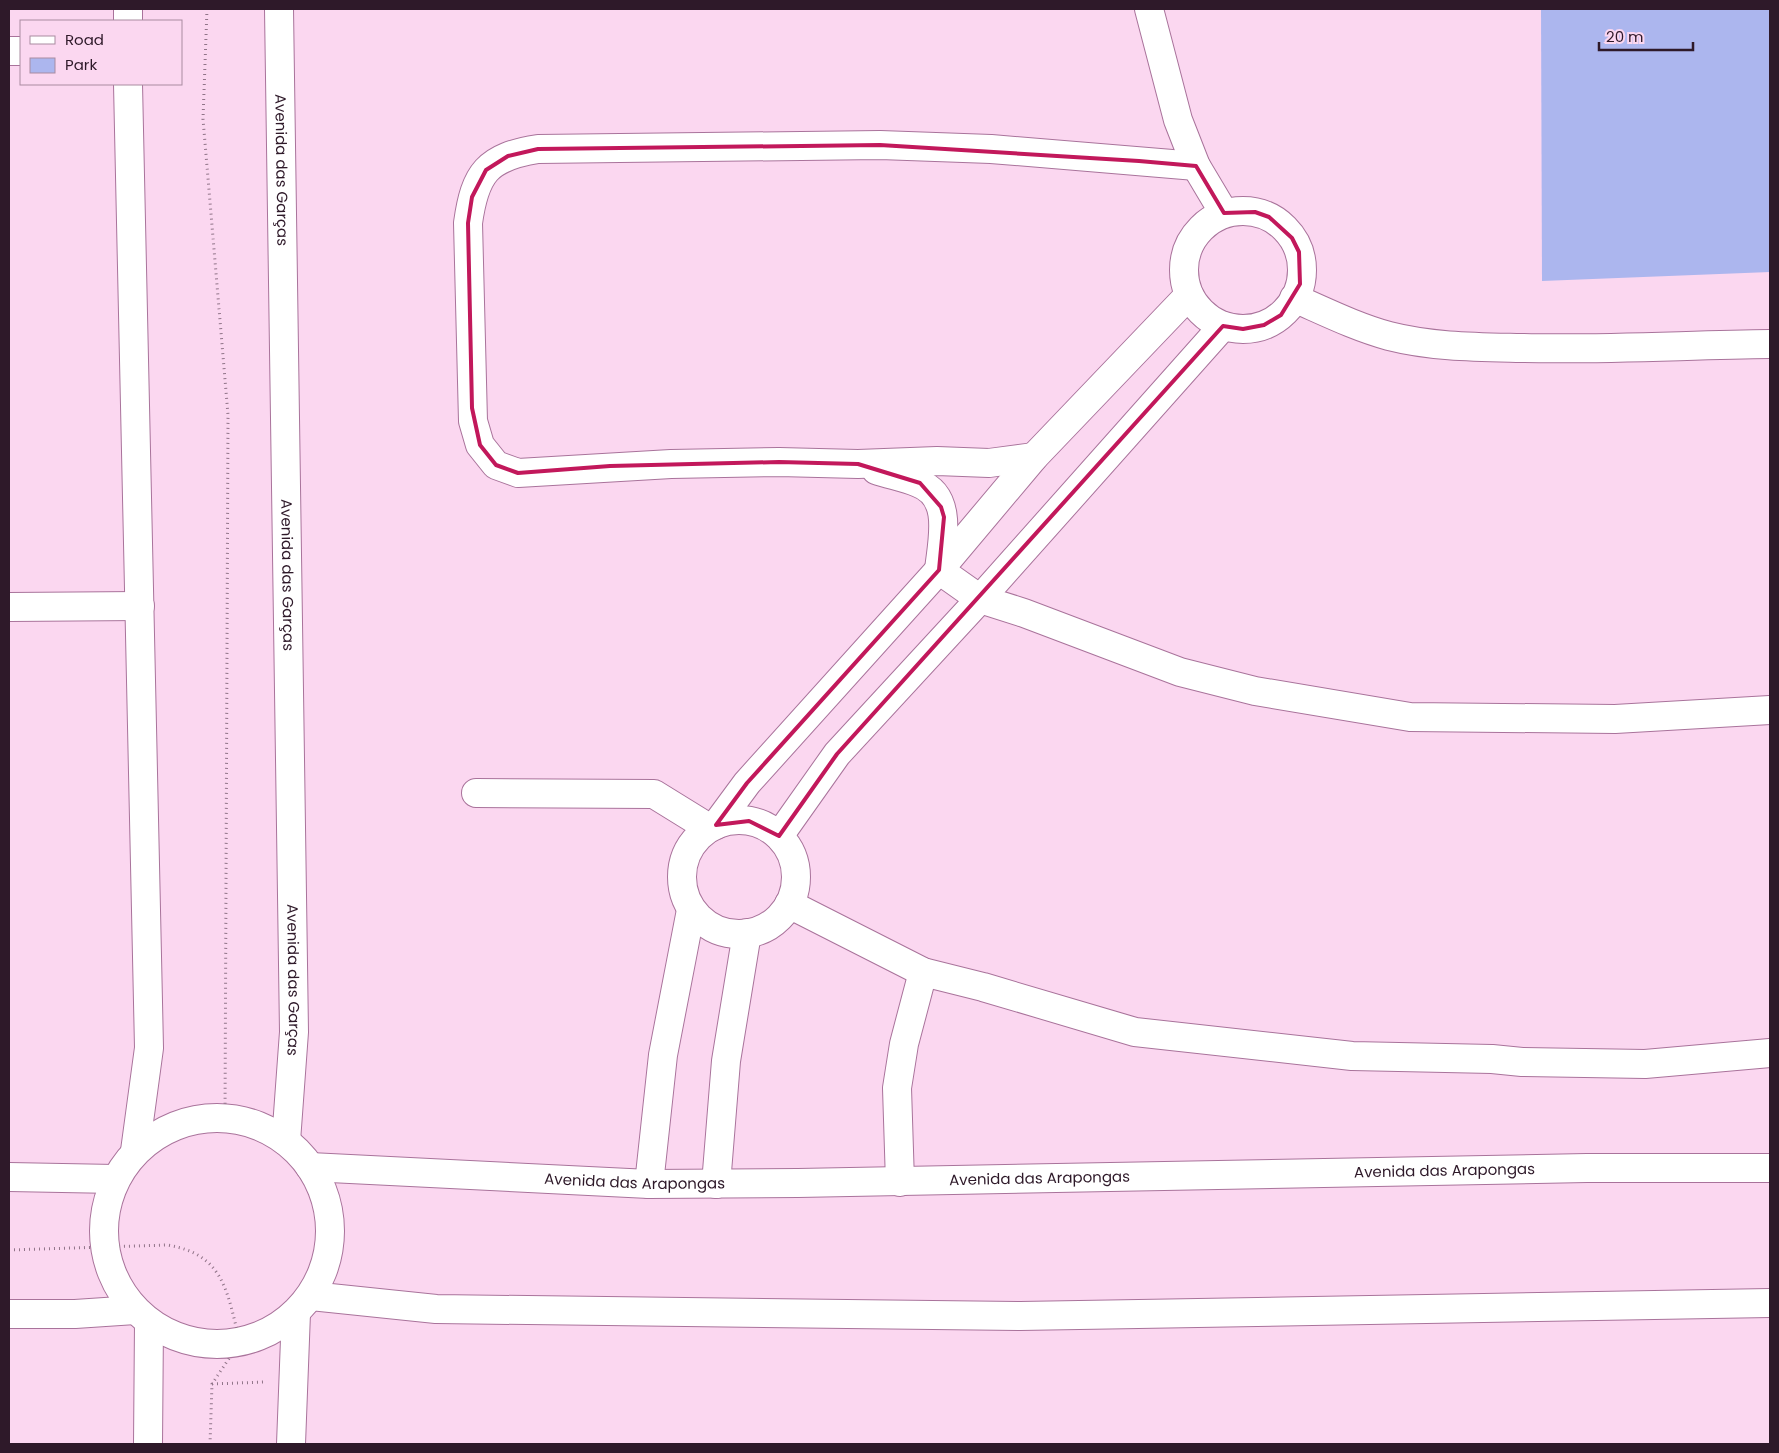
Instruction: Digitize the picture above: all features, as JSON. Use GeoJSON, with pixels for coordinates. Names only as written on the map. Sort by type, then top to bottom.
{"type":"FeatureCollection","features":[{"type":"Feature","properties":{"kind":"street","name":"Avenida das Garças"},"geometry":{"type":"LineString","coordinates":[[279,9],[294,1032],[286,1141]]}},
{"type":"Feature","properties":{"kind":"street"},"geometry":{"type":"LineString","coordinates":[[1150,9],[1178,120],[1196,166],[1224,213]]}},
{"type":"Feature","properties":{"kind":"street"},"geometry":{"type":"LineString","coordinates":[[128,85],[149,1048],[136,1152]]}},
{"type":"Feature","properties":{"kind":"street"},"geometry":{"type":"LineString","coordinates":[[1034,457],[989,463],[937,461],[858,464],[672,464],[518,472],[496,465],[480,445],[473,421],[472,408],[468,223],[472,197],[478,181],[486,170],[508,156],[538,149],[880,145],[991,149],[1196,166]]}},
{"type":"Feature","properties":{"kind":"street"},"geometry":{"type":"LineString","coordinates":[[1239,210],[1255,212],[1269,217],[1282,226],[1292,238],[1299,252],[1302,268],[1300,284],[1294,298],[1281,315],[1264,326],[1243,329],[1223,326],[1203,313],[1189,295],[1184,270],[1188,246],[1202,226],[1224,213],[1239,210]]}},
{"type":"Feature","properties":{"kind":"street"},"geometry":{"type":"LineString","coordinates":[[476,793],[654,794],[713,827],[734,820],[749,821],[767,827],[779,836],[790,850],[796,868],[796,886],[789,904],[772,924],[747,933],[732,933],[717,930],[704,923],[691,910],[685,900],[681,882],[684,860],[695,841],[713,827],[747,783],[939,570],[1034,457],[1189,295]]}},
{"type":"Feature","properties":{"kind":"street"},"geometry":{"type":"LineString","coordinates":[[1294,298],[1354,325],[1390,336],[1431,344],[1577,349],[1668,345],[1770,344]]}},
{"type":"Feature","properties":{"kind":"street"},"geometry":{"type":"LineString","coordinates":[[779,836],[837,754],[980,599],[1223,326]]}},
{"type":"Feature","properties":{"kind":"street"},"geometry":{"type":"LineString","coordinates":[[858,464],[920,483],[930,491],[941,507],[944,517],[939,570]]}},
{"type":"Feature","properties":{"kind":"street"},"geometry":{"type":"LineString","coordinates":[[939,570],[980,599],[1024,613],[1180,672],[1255,690],[1410,716],[1615,719],[1770,710]]}},
{"type":"Feature","properties":{"kind":"street"},"geometry":{"type":"LineString","coordinates":[[9,607],[140,606]]}},
{"type":"Feature","properties":{"kind":"street"},"geometry":{"type":"LineString","coordinates":[[789,904],[923,972],[983,987],[1135,1032],[1352,1056],[1645,1064],[1770,1053]]}},
{"type":"Feature","properties":{"kind":"street"},"geometry":{"type":"LineString","coordinates":[[649,1184],[663,1056],[691,910]]}},
{"type":"Feature","properties":{"kind":"street"},"geometry":{"type":"LineString","coordinates":[[716,1184],[726,1061],[747,933]]}},
{"type":"Feature","properties":{"kind":"street"},"geometry":{"type":"LineString","coordinates":[[900,1182],[897,1088],[904,1044],[923,972]]}},
{"type":"Feature","properties":{"kind":"street"},"geometry":{"type":"LineString","coordinates":[[225,1118],[257,1125],[286,1141],[310,1167],[325,1198],[330,1232],[325,1266],[304,1304],[270,1332],[240,1342],[209,1345],[177,1338],[142,1316],[114,1281],[104,1247],[105,1212],[115,1179],[136,1152],[161,1131],[192,1120],[225,1118]]}},
{"type":"Feature","properties":{"kind":"street","name":"Avenida das Arapongas"},"geometry":{"type":"LineString","coordinates":[[310,1167],[649,1184],[900,1182],[1577,1169],[1770,1168]]}},
{"type":"Feature","properties":{"kind":"street"},"geometry":{"type":"LineString","coordinates":[[9,1177],[115,1179]]}},
{"type":"Feature","properties":{"kind":"street"},"geometry":{"type":"LineString","coordinates":[[304,1304],[436,1309],[1020,1316],[1770,1303]]}},
{"type":"Feature","properties":{"kind":"street"},"geometry":{"type":"LineString","coordinates":[[291,1444],[304,1304]]}},
{"type":"Feature","properties":{"kind":"street"},"geometry":{"type":"LineString","coordinates":[[9,1314],[142,1316]]}},
{"type":"Feature","properties":{"kind":"street"},"geometry":{"type":"LineString","coordinates":[[142,1316],[148,1444]]}},
{"type":"Feature","properties":{"kind":"path"},"geometry":{"type":"LineString","coordinates":[[206,9],[203,119],[228,416],[225,1118]]}},
{"type":"Feature","properties":{"kind":"highlighted area"},"geometry":{"type":"Polygon","coordinates":[[[880,145],[1139,161],[1196,166],[1224,213],[1255,212],[1269,217],[1292,238],[1299,252],[1300,284],[1281,315],[1264,325],[1243,329],[1223,326],[837,754],[779,836],[749,821],[716,825],[747,783],[939,570],[944,517],[941,507],[920,483],[858,464],[779,462],[610,466],[518,473],[496,465],[480,445],[472,408],[468,223],[472,197],[486,170],[508,156],[538,149],[721,146],[880,145]]]}},
{"type":"Feature","properties":{"kind":"green space"},"geometry":{"type":"Polygon","coordinates":[[[1541,9],[1770,9],[1770,272],[1542,281],[1541,9]]]}}]}
